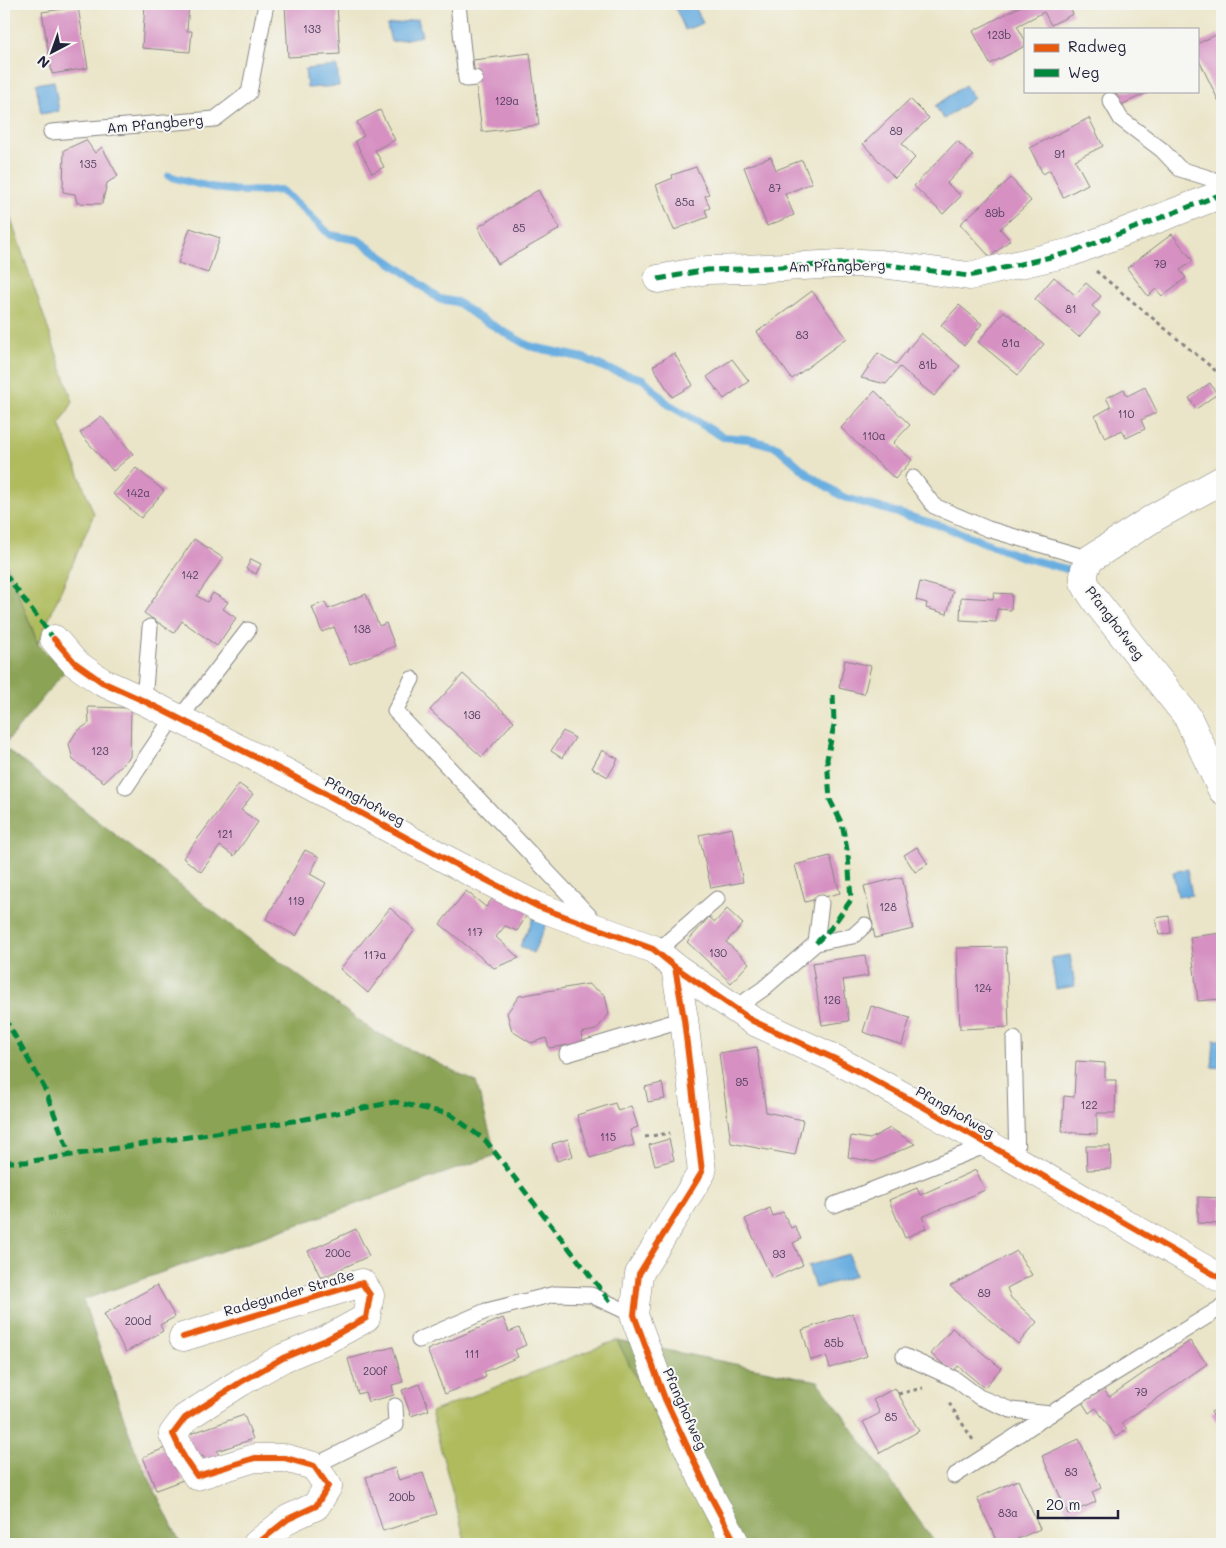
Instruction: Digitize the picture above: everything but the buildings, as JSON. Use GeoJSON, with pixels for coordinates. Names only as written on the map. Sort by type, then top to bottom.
{"type":"FeatureCollection","features":[{"type":"Feature","properties":{"kind":"street","name":"Am Pfangberg"},"geometry":{"type":"LineString","coordinates":[[658,279],[707,270],[858,263],[882,264],[969,276],[1072,252],[1221,194]]}},
{"type":"Feature","properties":{"kind":"street"},"geometry":{"type":"LineString","coordinates":[[1090,559],[1155,517],[1222,480]]}},
{"type":"Feature","properties":{"kind":"street","name":"Pfanghofweg"},"geometry":{"type":"LineString","coordinates":[[1090,559],[1085,569],[1084,582],[1098,604],[1187,716],[1222,790]]}},
{"type":"Feature","properties":{"kind":"street","name":"Pfanghofweg"},"geometry":{"type":"LineString","coordinates":[[54,639],[75,663],[102,682],[144,701],[284,772],[453,863],[539,906],[653,949],[753,1021],[835,1059],[1222,1279]]}},
{"type":"Feature","properties":{"kind":"street","name":"Pfanghofweg"},"geometry":{"type":"LineString","coordinates":[[666,960],[684,1019],[702,1172],[639,1274],[634,1315],[664,1399],[710,1496],[736,1544]]}},
{"type":"Feature","properties":{"kind":"street","name":"Radegunder Straße"},"geometry":{"type":"LineString","coordinates":[[183,1337],[362,1283],[370,1295],[366,1318],[326,1340],[283,1358],[241,1382],[185,1418],[173,1434],[184,1457],[197,1476],[255,1458],[285,1458],[314,1466]]}},
{"type":"Feature","properties":{"kind":"street"},"geometry":{"type":"LineString","coordinates":[[257,1544],[288,1519],[316,1506],[328,1486],[314,1466]]}},
{"type":"Feature","properties":{"kind":"lane","name":"Am Pfangberg"},"geometry":{"type":"LineString","coordinates":[[51,132],[215,119],[249,93],[266,4]]}},
{"type":"Feature","properties":{"kind":"lane"},"geometry":{"type":"LineString","coordinates":[[458,4],[466,79],[475,78]]}},
{"type":"Feature","properties":{"kind":"lane"},"geometry":{"type":"LineString","coordinates":[[1110,100],[1121,119],[1162,150],[1180,169],[1214,180],[1221,194]]}},
{"type":"Feature","properties":{"kind":"lane"},"geometry":{"type":"LineString","coordinates":[[913,478],[934,506],[988,529],[1090,559]]}},
{"type":"Feature","properties":{"kind":"lane"},"geometry":{"type":"LineString","coordinates":[[144,701],[150,627]]}},
{"type":"Feature","properties":{"kind":"lane"},"geometry":{"type":"LineString","coordinates":[[126,787],[176,718],[248,630]]}},
{"type":"Feature","properties":{"kind":"lane"},"geometry":{"type":"LineString","coordinates":[[412,679],[396,711],[604,930]]}},
{"type":"Feature","properties":{"kind":"lane"},"geometry":{"type":"LineString","coordinates":[[666,960],[718,899]]}},
{"type":"Feature","properties":{"kind":"lane"},"geometry":{"type":"LineString","coordinates":[[816,943],[821,903]]}},
{"type":"Feature","properties":{"kind":"lane"},"geometry":{"type":"LineString","coordinates":[[734,1009],[763,989],[816,943],[853,936],[865,925]]}},
{"type":"Feature","properties":{"kind":"lane"},"geometry":{"type":"LineString","coordinates":[[567,1054],[684,1019]]}},
{"type":"Feature","properties":{"kind":"lane"},"geometry":{"type":"LineString","coordinates":[[1014,1039],[1017,1162]]}},
{"type":"Feature","properties":{"kind":"lane"},"geometry":{"type":"LineString","coordinates":[[834,1205],[987,1144]]}},
{"type":"Feature","properties":{"kind":"lane"},"geometry":{"type":"LineString","coordinates":[[419,1340],[486,1311],[554,1294],[592,1295],[634,1315]]}},
{"type":"Feature","properties":{"kind":"lane"},"geometry":{"type":"LineString","coordinates":[[954,1476],[1089,1389],[1222,1307]]}},
{"type":"Feature","properties":{"kind":"lane"},"geometry":{"type":"LineString","coordinates":[[904,1356],[955,1379],[979,1397],[1011,1410],[1051,1414]]}},
{"type":"Feature","properties":{"kind":"lane"},"geometry":{"type":"LineString","coordinates":[[314,1466],[396,1425],[395,1406]]}},
{"type":"Feature","properties":{"kind":"path"},"geometry":{"type":"LineString","coordinates":[[1072,252],[1222,376]]}},
{"type":"Feature","properties":{"kind":"path"},"geometry":{"type":"LineString","coordinates":[[898,1394],[924,1387],[931,1391]]}},
{"type":"Feature","properties":{"kind":"path"},"geometry":{"type":"LineString","coordinates":[[944,1400],[950,1404],[973,1441],[984,1434],[994,1450]]}},
{"type":"Feature","properties":{"kind":"green space"},"geometry":{"type":"Polygon","coordinates":[[[4,199],[73,402],[60,424],[94,514],[38,644],[4,557],[4,199]]]}},
{"type":"Feature","properties":{"kind":"green space"},"geometry":{"type":"Polygon","coordinates":[[[4,557],[38,644],[65,671],[4,745],[4,557]]]}},
{"type":"Feature","properties":{"kind":"green space"},"geometry":{"type":"Polygon","coordinates":[[[4,747],[229,924],[373,1031],[476,1082],[496,1155],[83,1300],[135,1450],[181,1544],[4,1544],[4,747]]]}},
{"type":"Feature","properties":{"kind":"green space"},"geometry":{"type":"Polygon","coordinates":[[[617,1340],[720,1544],[466,1544],[431,1412],[617,1340]]]}},
{"type":"Feature","properties":{"kind":"green space"},"geometry":{"type":"Polygon","coordinates":[[[617,1340],[818,1381],[936,1544],[720,1544],[617,1340]]]}},
{"type":"Feature","properties":{"kind":"water"},"geometry":{"type":"Polygon","coordinates":[[[674,4],[694,4],[703,23],[685,30],[674,4]]]}},
{"type":"Feature","properties":{"kind":"water"},"geometry":{"type":"Polygon","coordinates":[[[418,19],[422,36],[391,42],[387,25],[418,19]]]}},
{"type":"Feature","properties":{"kind":"water"},"geometry":{"type":"Polygon","coordinates":[[[337,66],[339,86],[307,88],[305,69],[337,66]]]}},
{"type":"Feature","properties":{"kind":"water"},"geometry":{"type":"Polygon","coordinates":[[[54,81],[59,111],[41,114],[36,84],[54,81]]]}},
{"type":"Feature","properties":{"kind":"water"},"geometry":{"type":"Polygon","coordinates":[[[965,85],[974,98],[944,119],[935,106],[965,85]]]}},
{"type":"Feature","properties":{"kind":"water"},"geometry":{"type":"Polygon","coordinates":[[[1187,869],[1192,895],[1178,897],[1173,872],[1187,869]]]}},
{"type":"Feature","properties":{"kind":"water"},"geometry":{"type":"Polygon","coordinates":[[[535,915],[548,921],[533,953],[520,946],[535,915]]]}},
{"type":"Feature","properties":{"kind":"water"},"geometry":{"type":"Polygon","coordinates":[[[1070,955],[1075,986],[1056,989],[1051,958],[1070,955]]]}},
{"type":"Feature","properties":{"kind":"water"},"geometry":{"type":"Polygon","coordinates":[[[1214,1040],[1222,1040],[1222,1068],[1212,1067],[1214,1040]]]}},
{"type":"Feature","properties":{"kind":"water"},"geometry":{"type":"Polygon","coordinates":[[[849,1254],[855,1276],[815,1288],[808,1266],[849,1254]]]}},
{"type":"Feature","properties":{"kind":"waterway"},"geometry":{"type":"LineString","coordinates":[[169,176],[223,189],[251,191],[280,190],[299,205],[330,235],[358,240],[406,273],[439,299],[457,302],[478,317],[529,346],[583,358],[608,369],[643,379],[668,404],[723,437],[748,439],[777,447],[809,475],[843,497],[945,527],[1022,557],[1070,570]]}},
{"type":"Feature","properties":{"kind":"marked path"},"geometry":{"type":"LineString","coordinates":[[658,279],[707,270],[858,263],[881,264],[969,276],[1072,252],[1222,194]]}},
{"type":"Feature","properties":{"kind":"marked path"},"geometry":{"type":"LineString","coordinates":[[4,573],[54,639]]}},
{"type":"Feature","properties":{"kind":"marked path"},"geometry":{"type":"LineString","coordinates":[[816,943],[831,928],[851,900],[848,855],[842,824],[830,800],[827,759],[834,725],[833,692]]}},
{"type":"Feature","properties":{"kind":"marked path"},"geometry":{"type":"LineString","coordinates":[[4,1017],[44,1087],[70,1155]]}},
{"type":"Feature","properties":{"kind":"marked path"},"geometry":{"type":"LineString","coordinates":[[4,1162],[26,1162],[300,1120],[395,1102],[450,1114],[486,1141],[612,1304]]}},
{"type":"Feature","properties":{"kind":"cycle path"},"geometry":{"type":"LineString","coordinates":[[54,639],[75,663],[102,682],[285,772],[453,863],[539,907],[653,949],[675,967],[753,1021],[835,1059],[920,1105],[1222,1279]]}},
{"type":"Feature","properties":{"kind":"cycle path"},"geometry":{"type":"LineString","coordinates":[[675,967],[684,1019],[702,1172],[639,1274],[634,1315],[665,1399],[710,1495],[736,1544]]}},
{"type":"Feature","properties":{"kind":"cycle path"},"geometry":{"type":"LineString","coordinates":[[183,1337],[362,1283],[370,1295],[366,1318],[326,1340],[283,1358],[241,1382],[185,1418],[173,1434],[184,1457],[197,1476],[255,1458],[285,1458],[314,1466],[328,1486],[316,1506],[288,1519],[257,1544]]}}]}
